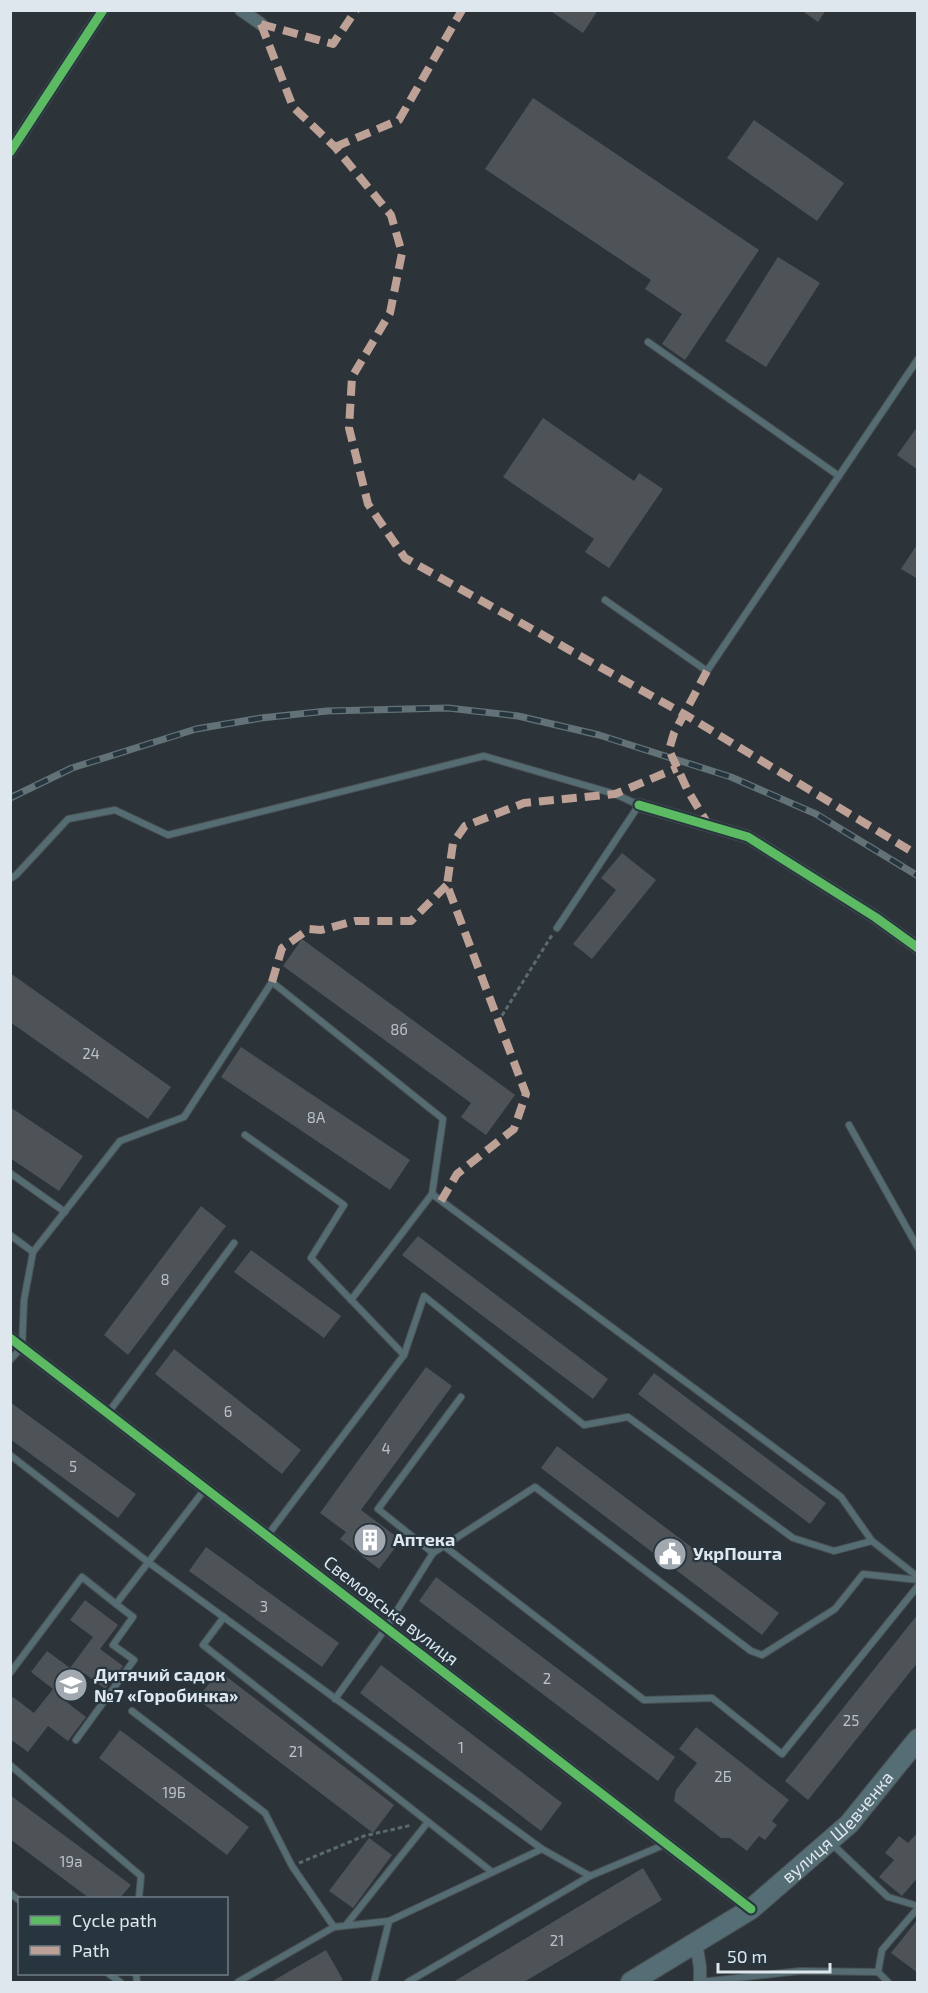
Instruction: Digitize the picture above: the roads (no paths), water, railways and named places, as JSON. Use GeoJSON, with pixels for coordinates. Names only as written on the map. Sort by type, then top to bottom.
{"type":"FeatureCollection","features":[{"type":"Feature","properties":{"kind":"main road","name":"вулиця Шевченка"},"geometry":{"type":"LineString","coordinates":[[631,1983],[751,1910],[849,1824],[918,1739]]}},
{"type":"Feature","properties":{"kind":"street"},"geometry":{"type":"LineString","coordinates":[[10,152],[103,10]]}},
{"type":"Feature","properties":{"kind":"street"},"geometry":{"type":"LineString","coordinates":[[241,10],[261,24]]}},
{"type":"Feature","properties":{"kind":"street"},"geometry":{"type":"LineString","coordinates":[[639,805],[748,837],[875,917],[918,948]]}},
{"type":"Feature","properties":{"kind":"street","name":"Свемовська вулиця"},"geometry":{"type":"LineString","coordinates":[[10,1338],[751,1910]]}},
{"type":"Feature","properties":{"kind":"street"},"geometry":{"type":"LineString","coordinates":[[696,1943],[700,1982]]}},
{"type":"Feature","properties":{"kind":"lane"},"geometry":{"type":"LineString","coordinates":[[648,342],[839,476]]}},
{"type":"Feature","properties":{"kind":"lane"},"geometry":{"type":"LineString","coordinates":[[605,600],[707,671],[918,359]]}},
{"type":"Feature","properties":{"kind":"lane"},"geometry":{"type":"LineString","coordinates":[[10,879],[68,819],[115,810],[168,835],[484,756],[615,794],[639,805],[556,928]]}},
{"type":"Feature","properties":{"kind":"lane"},"geometry":{"type":"LineString","coordinates":[[10,1360],[22,1347],[24,1300],[33,1252],[120,1141],[184,1117],[272,982],[443,1119],[432,1194],[351,1300]]}},
{"type":"Feature","properties":{"kind":"lane"},"geometry":{"type":"LineString","coordinates":[[849,1125],[918,1248]]}},
{"type":"Feature","properties":{"kind":"lane"},"geometry":{"type":"LineString","coordinates":[[244,1135],[344,1205],[312,1258],[404,1355]]}},
{"type":"Feature","properties":{"kind":"lane"},"geometry":{"type":"LineString","coordinates":[[10,1173],[65,1212]]}},
{"type":"Feature","properties":{"kind":"lane"},"geometry":{"type":"LineString","coordinates":[[432,1194],[841,1497],[872,1541],[918,1578]]}},
{"type":"Feature","properties":{"kind":"lane"},"geometry":{"type":"LineString","coordinates":[[10,1235],[33,1252]]}},
{"type":"Feature","properties":{"kind":"lane"},"geometry":{"type":"LineString","coordinates":[[108,1413],[234,1243]]}},
{"type":"Feature","properties":{"kind":"lane"},"geometry":{"type":"LineString","coordinates":[[267,1536],[404,1355],[424,1296],[584,1425],[628,1417],[793,1538],[834,1551],[872,1541]]}},
{"type":"Feature","properties":{"kind":"lane"},"geometry":{"type":"LineString","coordinates":[[433,1553],[378,1509],[461,1397]]}},
{"type":"Feature","properties":{"kind":"lane"},"geometry":{"type":"LineString","coordinates":[[10,1455],[148,1562],[335,1699],[542,1849],[590,1876]]}},
{"type":"Feature","properties":{"kind":"lane"},"geometry":{"type":"LineString","coordinates":[[335,1699],[386,1628],[433,1553],[534,1487],[751,1651],[762,1655],[835,1609],[863,1574],[918,1578]]}},
{"type":"Feature","properties":{"kind":"lane"},"geometry":{"type":"LineString","coordinates":[[116,1604],[205,1488]]}},
{"type":"Feature","properties":{"kind":"lane"},"geometry":{"type":"LineString","coordinates":[[444,1546],[644,1700],[712,1698],[782,1754],[918,1586]]}},
{"type":"Feature","properties":{"kind":"lane"},"geometry":{"type":"LineString","coordinates":[[10,1673],[82,1577],[133,1617],[113,1645],[134,1660],[76,1740]]}},
{"type":"Feature","properties":{"kind":"lane"},"geometry":{"type":"LineString","coordinates":[[224,1617],[203,1645],[492,1872]]}},
{"type":"Feature","properties":{"kind":"lane"},"geometry":{"type":"LineString","coordinates":[[132,1711],[265,1813],[292,1866],[334,1927]]}},
{"type":"Feature","properties":{"kind":"lane"},"geometry":{"type":"LineString","coordinates":[[10,1765],[141,1876],[139,1897]]}},
{"type":"Feature","properties":{"kind":"lane"},"geometry":{"type":"LineString","coordinates":[[346,1925],[428,1822]]}},
{"type":"Feature","properties":{"kind":"lane"},"geometry":{"type":"LineString","coordinates":[[830,1841],[888,1897],[918,1907],[882,1950],[878,1972]]}},
{"type":"Feature","properties":{"kind":"lane"},"geometry":{"type":"LineString","coordinates":[[408,1983],[590,1876],[666,1844]]}},
{"type":"Feature","properties":{"kind":"lane"},"geometry":{"type":"LineString","coordinates":[[238,1983],[334,1927],[389,1921],[542,1849]]}},
{"type":"Feature","properties":{"kind":"lane"},"geometry":{"type":"LineString","coordinates":[[374,1983],[389,1921]]}},
{"type":"Feature","properties":{"kind":"lane"},"geometry":{"type":"LineString","coordinates":[[700,1982],[800,1971],[878,1972],[888,1983]]}},
{"type":"Feature","properties":{"kind":"railway"},"geometry":{"type":"LineString","coordinates":[[10,798],[72,768],[196,729],[261,718],[327,711],[448,708],[518,716],[599,735],[731,777],[816,814],[918,876]]}},
{"type":"Feature","properties":{"kind":"place","name":"Аптека"},"geometry":{"type":"Point","coordinates":[370,1540]}},
{"type":"Feature","properties":{"kind":"place","name":"УкрПошта"},"geometry":{"type":"Point","coordinates":[670,1554]}},
{"type":"Feature","properties":{"kind":"place","name":"Дитячий садок №7 «Горобинка»"},"geometry":{"type":"Point","coordinates":[71,1685]}}]}
